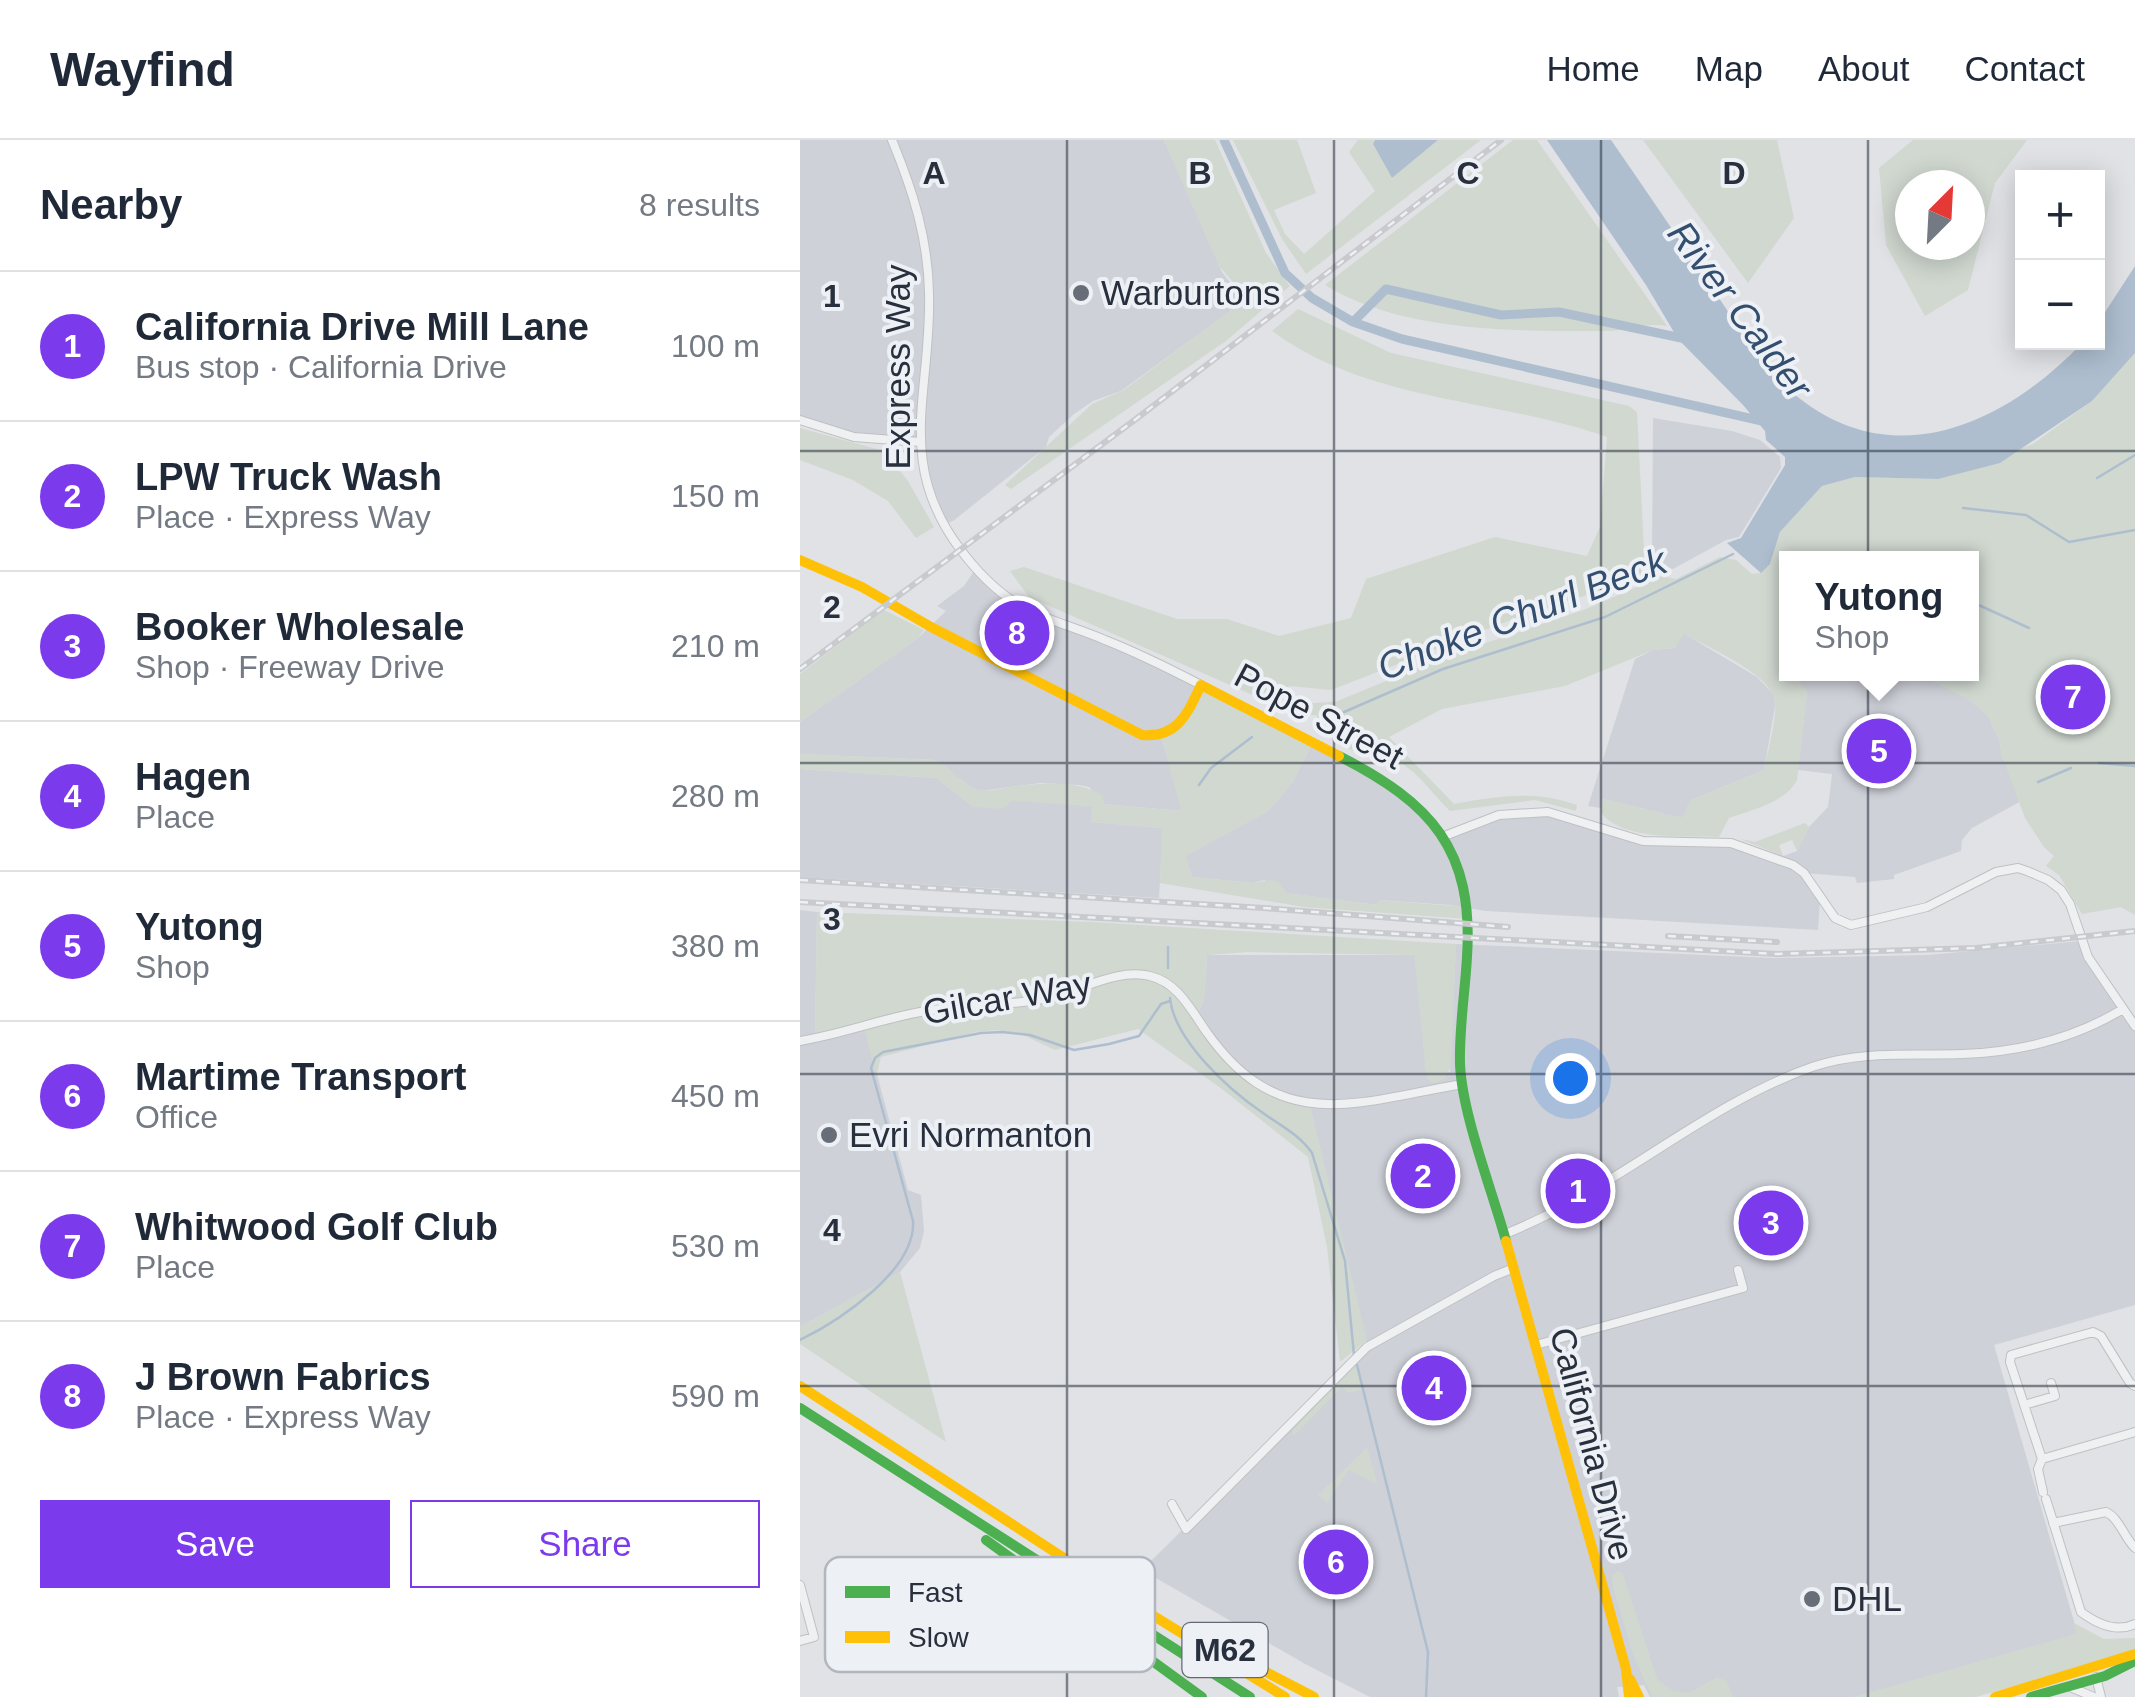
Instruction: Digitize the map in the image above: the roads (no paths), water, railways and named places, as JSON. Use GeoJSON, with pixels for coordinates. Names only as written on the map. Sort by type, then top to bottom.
{"type":"FeatureCollection","features":[{"type":"Feature","properties":{"kind":"main road","name":"Pope Street"},"geometry":{"type":"LineString","coordinates":[[800,560],[862,587],[946,635],[1142,735],[1162,737],[1178,728],[1201,685],[1376,774],[1414,798],[1447,835]]}},
{"type":"Feature","properties":{"kind":"main road"},"geometry":{"type":"LineString","coordinates":[[1447,835],[1462,870],[1468,919],[1459,1056],[1462,1084],[1504,1232]]}},
{"type":"Feature","properties":{"kind":"main road","name":"California Drive"},"geometry":{"type":"LineString","coordinates":[[1504,1232],[1626,1669],[1639,1697]]}},
{"type":"Feature","properties":{"kind":"main road","name":"M62"},"geometry":{"type":"LineString","coordinates":[[800,1386],[1062,1557]]}},
{"type":"Feature","properties":{"kind":"main road","name":"M62"},"geometry":{"type":"LineString","coordinates":[[800,1408],[1030,1557]]}},
{"type":"Feature","properties":{"kind":"main road","name":"M62"},"geometry":{"type":"LineString","coordinates":[[862,1450],[1009,1557]]}},
{"type":"Feature","properties":{"kind":"main road","name":"M62"},"geometry":{"type":"LineString","coordinates":[[1155,1615],[1314,1697]]}},
{"type":"Feature","properties":{"kind":"main road","name":"M62"},"geometry":{"type":"LineString","coordinates":[[1155,1617],[1285,1697]]}},
{"type":"Feature","properties":{"kind":"main road","name":"M62"},"geometry":{"type":"LineString","coordinates":[[1155,1637],[1250,1697]]}},
{"type":"Feature","properties":{"kind":"main road"},"geometry":{"type":"LineString","coordinates":[[1995,1697],[2135,1654]]}},
{"type":"Feature","properties":{"kind":"main road"},"geometry":{"type":"LineString","coordinates":[[2031,1697],[2069,1687],[2099,1687],[2135,1661]]}},
{"type":"Feature","properties":{"kind":"main road","name":"M62"},"geometry":{"type":"LineString","coordinates":[[1155,1663],[1202,1697]]}},
{"type":"Feature","properties":{"kind":"main road","name":"California Drive"},"geometry":{"type":"LineString","coordinates":[[1626,1669],[1629,1697]]}},
{"type":"Feature","properties":{"kind":"street","name":"Express Way"},"geometry":{"type":"LineString","coordinates":[[892,140],[914,199],[927,253],[930,304],[920,442],[924,480],[938,518],[969,560],[998,590],[1032,612],[1120,646],[1201,685]]}},
{"type":"Feature","properties":{"kind":"street"},"geometry":{"type":"LineString","coordinates":[[800,420],[854,437],[920,442]]}},
{"type":"Feature","properties":{"kind":"street"},"geometry":{"type":"LineString","coordinates":[[1447,835],[1499,815],[1548,812],[1643,841],[1731,843],[1793,865],[1804,873],[1835,918],[1851,925],[1927,908],[1996,872],[2018,868],[2036,873],[2061,890],[2070,904],[2088,957],[2135,1026]]}},
{"type":"Feature","properties":{"kind":"street","name":"Gilcar Way"},"geometry":{"type":"LineString","coordinates":[[800,1041],[924,1012],[1047,998],[1138,974],[1158,978],[1180,994],[1240,1072],[1267,1090],[1299,1103],[1332,1105],[1462,1084]]}},
{"type":"Feature","properties":{"kind":"street"},"geometry":{"type":"LineString","coordinates":[[1504,1232],[1576,1199],[1760,1089],[1818,1065],[1864,1056],[1963,1054],[2027,1046],[2085,1029],[2123,1008]]}},
{"type":"Feature","properties":{"kind":"street"},"geometry":{"type":"LineString","coordinates":[[1172,1504],[1186,1529],[1366,1346],[1514,1268]]}},
{"type":"Feature","properties":{"kind":"street"},"geometry":{"type":"LineString","coordinates":[[1536,1345],[1743,1288],[1738,1270]]}},
{"type":"Feature","properties":{"kind":"street"},"geometry":{"type":"LineString","coordinates":[[2135,1386],[2102,1336],[2093,1332],[2011,1355],[2042,1459],[2038,1469],[2044,1496],[2081,1612],[2108,1626],[2126,1628],[2135,1624]]}},
{"type":"Feature","properties":{"kind":"street"},"geometry":{"type":"LineString","coordinates":[[2051,1383],[2060,1409]]}},
{"type":"Feature","properties":{"kind":"street"},"geometry":{"type":"LineString","coordinates":[[2024,1405],[2055,1396]]}},
{"type":"Feature","properties":{"kind":"street"},"geometry":{"type":"LineString","coordinates":[[2042,1459],[2135,1432]]}},
{"type":"Feature","properties":{"kind":"street"},"geometry":{"type":"LineString","coordinates":[[2053,1523],[2106,1512],[2114,1517],[2135,1548]]}},
{"type":"Feature","properties":{"kind":"street"},"geometry":{"type":"LineString","coordinates":[[800,1585],[814,1637],[800,1641]]}},
{"type":"Feature","properties":{"kind":"street"},"geometry":{"type":"LineString","coordinates":[[2073,1672],[2089,1673],[2099,1687]]}},
{"type":"Feature","properties":{"kind":"street"},"geometry":{"type":"LineString","coordinates":[[2069,1687],[2099,1687]]}},
{"type":"Feature","properties":{"kind":"water"},"geometry":{"type":"Polygon","coordinates":[[[1375,140],[1438,140],[1392,178],[1373,144],[1375,140]]]}},
{"type":"Feature","properties":{"kind":"water"},"geometry":{"type":"Polygon","coordinates":[[[1547,140],[1611,140],[1764,362],[1799,398],[1836,421],[1874,433],[1912,435],[1949,429],[1985,415],[2020,396],[2074,350],[2105,350],[2105,312],[2135,266],[2135,353],[2092,401],[2000,463],[1938,479],[1855,477],[1822,486],[1780,532],[1770,564],[1761,573],[1727,543],[1741,538],[1785,465],[1785,457],[1766,440],[1765,431],[1743,405],[1678,339],[1547,140]]]}},
{"type":"Feature","properties":{"kind":"waterway"},"geometry":{"type":"LineString","coordinates":[[1224,140],[1285,273],[1312,298],[1353,322],[1402,339],[1762,421]]}},
{"type":"Feature","properties":{"kind":"waterway"},"geometry":{"type":"LineString","coordinates":[[1353,322],[1386,289],[1501,315],[1559,312],[1686,339]]}},
{"type":"Feature","properties":{"kind":"waterway"},"geometry":{"type":"LineString","coordinates":[[2097,478],[2135,455]]}},
{"type":"Feature","properties":{"kind":"waterway"},"geometry":{"type":"LineString","coordinates":[[1963,508],[2026,515],[2069,542],[2135,530]]}},
{"type":"Feature","properties":{"kind":"waterway","name":"Choke Churl Beck"},"geometry":{"type":"LineString","coordinates":[[1328,719],[1443,669],[1605,617],[1733,554]]}},
{"type":"Feature","properties":{"kind":"waterway"},"geometry":{"type":"LineString","coordinates":[[1979,605],[2029,628]]}},
{"type":"Feature","properties":{"kind":"waterway","name":"Choke Churl Beck"},"geometry":{"type":"LineString","coordinates":[[1199,785],[1211,768],[1252,737]]}},
{"type":"Feature","properties":{"kind":"waterway"},"geometry":{"type":"LineString","coordinates":[[2099,763],[2135,766]]}},
{"type":"Feature","properties":{"kind":"waterway"},"geometry":{"type":"LineString","coordinates":[[2038,782],[2071,768]]}},
{"type":"Feature","properties":{"kind":"waterway","name":"Choke Churl Beck"},"geometry":{"type":"LineString","coordinates":[[1168,947],[1168,968]]}},
{"type":"Feature","properties":{"kind":"waterway"},"geometry":{"type":"LineString","coordinates":[[1170,998],[1181,1030],[1205,1063],[1312,1153],[1345,1261],[1354,1355]]}},
{"type":"Feature","properties":{"kind":"waterway"},"geometry":{"type":"LineString","coordinates":[[800,1340],[872,1292],[902,1258],[911,1239],[913,1221],[871,1068],[875,1058],[883,1052],[981,1033],[1030,1035],[1074,1050],[1109,1044],[1139,1036],[1161,1004],[1170,1001]]}},
{"type":"Feature","properties":{"kind":"waterway"},"geometry":{"type":"LineString","coordinates":[[1357,1365],[1428,1652],[1426,1697]]}},
{"type":"Feature","properties":{"kind":"railway"},"geometry":{"type":"LineString","coordinates":[[800,669],[1501,140]]}},
{"type":"Feature","properties":{"kind":"railway"},"geometry":{"type":"LineString","coordinates":[[800,880],[1508,927]]}},
{"type":"Feature","properties":{"kind":"railway"},"geometry":{"type":"LineString","coordinates":[[800,902],[1777,954],[1976,948],[2135,931]]}},
{"type":"Feature","properties":{"kind":"railway"},"geometry":{"type":"LineString","coordinates":[[1668,936],[1777,942]]}},
{"type":"Feature","properties":{"kind":"place","name":"Warburtons"},"geometry":{"type":"Point","coordinates":[1081,293]}},
{"type":"Feature","properties":{"kind":"place","name":"J Brown Fabrics"},"geometry":{"type":"Point","coordinates":[1017,633]}},
{"type":"Feature","properties":{"kind":"place","name":"Whitwood Golf Club"},"geometry":{"type":"Point","coordinates":[2073,697]}},
{"type":"Feature","properties":{"kind":"place","name":"Yutong"},"geometry":{"type":"Point","coordinates":[1879,751]}},
{"type":"Feature","properties":{"kind":"place","name":"Evri Normanton"},"geometry":{"type":"Point","coordinates":[829,1135]}},
{"type":"Feature","properties":{"kind":"place","name":"LPW Truck Wash"},"geometry":{"type":"Point","coordinates":[1423,1176]}},
{"type":"Feature","properties":{"kind":"place","name":"California Drive Mill Lane"},"geometry":{"type":"Point","coordinates":[1578,1191]}},
{"type":"Feature","properties":{"kind":"place","name":"Booker Wholesale"},"geometry":{"type":"Point","coordinates":[1771,1223]}},
{"type":"Feature","properties":{"kind":"place","name":"Hagen"},"geometry":{"type":"Point","coordinates":[1434,1388]}},
{"type":"Feature","properties":{"kind":"place","name":"Martime Transport"},"geometry":{"type":"Point","coordinates":[1336,1562]}},
{"type":"Feature","properties":{"kind":"place","name":"DHL"},"geometry":{"type":"Point","coordinates":[1812,1599]}},
{"type":"Feature","properties":{"kind":"water label","name":"River Calder"},"geometry":{"type":"Point","coordinates":[1740,310]}}]}
